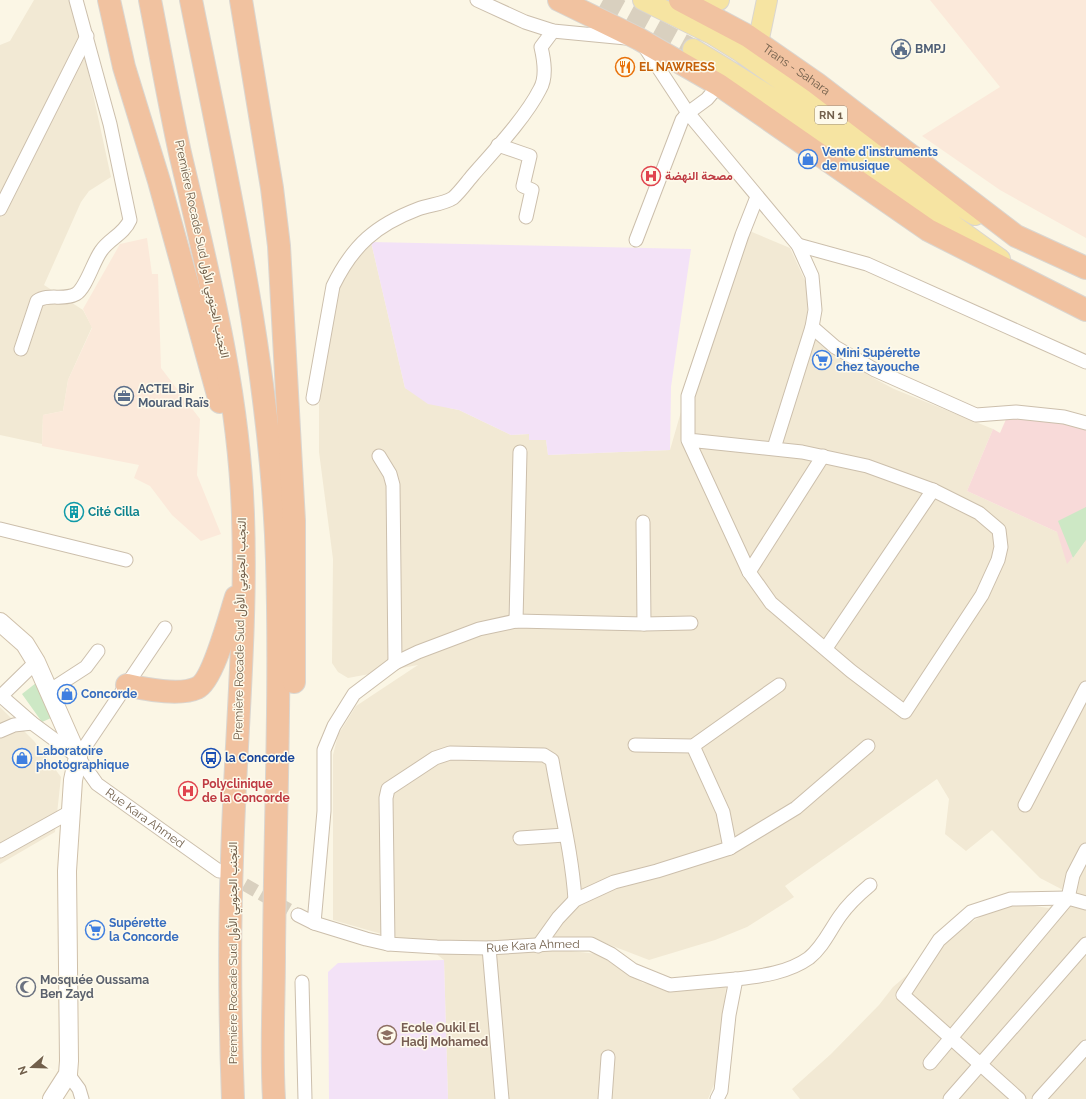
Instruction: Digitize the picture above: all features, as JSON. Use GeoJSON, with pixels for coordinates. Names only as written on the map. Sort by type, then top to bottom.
{"type":"FeatureCollection","features":[{"type":"Feature","properties":{"kind":"highway"},"geometry":{"type":"LineString","coordinates":[[109,0],[124,67],[159,181],[202,333],[220,403],[243,512]]}},
{"type":"Feature","properties":{"kind":"highway","name":"Première Rocade Sud التجنب الجنوبي الأول"},"geometry":{"type":"LineString","coordinates":[[150,0],[180,151],[205,251],[226,355],[243,512],[244,575],[242,666],[232,860],[231,936],[233,1099]]}},
{"type":"Feature","properties":{"kind":"highway"},"geometry":{"type":"LineString","coordinates":[[191,0],[240,245],[263,384],[272,463],[277,558],[279,664],[274,886],[274,1099]]}},
{"type":"Feature","properties":{"kind":"highway"},"geometry":{"type":"LineString","coordinates":[[241,0],[277,224],[294,521],[293,701],[289,779],[274,886]]}},
{"type":"Feature","properties":{"kind":"highway"},"geometry":{"type":"LineString","coordinates":[[559,0],[639,39],[719,85]]}},
{"type":"Feature","properties":{"kind":"highway","name":"Trans - Sahara"},"geometry":{"type":"LineString","coordinates":[[686,3],[722,21],[758,43],[816,83],[1016,236],[1086,268]]}},
{"type":"Feature","properties":{"kind":"highway","name":"RN 1"},"geometry":{"type":"LineString","coordinates":[[719,85],[928,230],[1086,310]]}},
{"type":"Feature","properties":{"kind":"highway"},"geometry":{"type":"LineString","coordinates":[[127,685],[153,691],[184,690],[196,689],[205,682],[215,660],[244,575]]}},
{"type":"Feature","properties":{"kind":"main road","name":"RN 1"},"geometry":{"type":"LineString","coordinates":[[643,0],[712,34],[741,52],[955,203],[1016,236]]}},
{"type":"Feature","properties":{"kind":"main road"},"geometry":{"type":"LineString","coordinates":[[686,3],[719,0]]}},
{"type":"Feature","properties":{"kind":"main road"},"geometry":{"type":"LineString","coordinates":[[758,43],[766,0]]}},
{"type":"Feature","properties":{"kind":"main road","name":"RN 1"},"geometry":{"type":"LineString","coordinates":[[693,49],[729,70],[823,132],[1036,285]]}},
{"type":"Feature","properties":{"kind":"street"},"geometry":{"type":"LineString","coordinates":[[21,349],[37,301],[42,298],[66,297],[79,291],[106,244],[127,227],[130,220],[110,124],[76,0]]}},
{"type":"Feature","properties":{"kind":"street"},"geometry":{"type":"LineString","coordinates":[[477,0],[525,22],[553,31],[639,39],[688,112],[798,246],[812,276],[815,310],[812,327],[774,448]]}},
{"type":"Feature","properties":{"kind":"street"},"geometry":{"type":"LineString","coordinates":[[314,398],[333,286],[341,269],[365,239],[392,220],[452,198],[498,145],[541,88],[545,64],[541,47],[553,31]]}},
{"type":"Feature","properties":{"kind":"street"},"geometry":{"type":"LineString","coordinates":[[0,208],[87,36]]}},
{"type":"Feature","properties":{"kind":"street"},"geometry":{"type":"LineString","coordinates":[[636,240],[680,123],[688,112],[707,99],[719,85]]}},
{"type":"Feature","properties":{"kind":"street"},"geometry":{"type":"LineString","coordinates":[[498,145],[530,156],[523,186],[532,190],[526,216]]}},
{"type":"Feature","properties":{"kind":"street"},"geometry":{"type":"LineString","coordinates":[[688,440],[774,448],[823,456],[867,466],[933,490],[979,514],[999,530],[1001,547],[998,560],[982,595],[905,712],[851,671],[826,648],[771,603],[749,572],[688,440],[688,396],[702,351],[757,196]]}},
{"type":"Feature","properties":{"kind":"street"},"geometry":{"type":"LineString","coordinates":[[798,246],[867,264],[1086,362]]}},
{"type":"Feature","properties":{"kind":"street"},"geometry":{"type":"LineString","coordinates":[[812,327],[835,347],[875,370],[976,415],[1016,412],[1064,417],[1086,423]]}},
{"type":"Feature","properties":{"kind":"street"},"geometry":{"type":"LineString","coordinates":[[516,621],[520,452]]}},
{"type":"Feature","properties":{"kind":"street"},"geometry":{"type":"LineString","coordinates":[[380,456],[390,474],[393,486],[396,662]]}},
{"type":"Feature","properties":{"kind":"street"},"geometry":{"type":"LineString","coordinates":[[749,572],[823,456]]}},
{"type":"Feature","properties":{"kind":"street"},"geometry":{"type":"LineString","coordinates":[[826,648],[933,490]]}},
{"type":"Feature","properties":{"kind":"street"},"geometry":{"type":"LineString","coordinates":[[643,522],[644,624]]}},
{"type":"Feature","properties":{"kind":"street"},"geometry":{"type":"LineString","coordinates":[[0,529],[126,560]]}},
{"type":"Feature","properties":{"kind":"street"},"geometry":{"type":"LineString","coordinates":[[314,923],[324,811],[324,750],[334,726],[354,694],[396,662],[418,652],[479,630],[516,621],[644,624],[691,623]]}},
{"type":"Feature","properties":{"kind":"street"},"geometry":{"type":"LineString","coordinates":[[0,622],[25,644],[36,662],[78,757]]}},
{"type":"Feature","properties":{"kind":"street"},"geometry":{"type":"LineString","coordinates":[[52,1099],[68,1074],[70,1029],[66,871],[73,780],[78,757],[165,628]]}},
{"type":"Feature","properties":{"kind":"street"},"geometry":{"type":"LineString","coordinates":[[49,691],[86,667],[98,651]]}},
{"type":"Feature","properties":{"kind":"street"},"geometry":{"type":"LineString","coordinates":[[0,696],[36,662]]}},
{"type":"Feature","properties":{"kind":"street"},"geometry":{"type":"LineString","coordinates":[[635,745],[692,746],[779,685]]}},
{"type":"Feature","properties":{"kind":"street"},"geometry":{"type":"LineString","coordinates":[[1025,805],[1086,688]]}},
{"type":"Feature","properties":{"kind":"street","name":"Rue Kara Ahmed"},"geometry":{"type":"LineString","coordinates":[[0,696],[32,723],[78,757],[97,784],[220,871]]}},
{"type":"Feature","properties":{"kind":"street"},"geometry":{"type":"LineString","coordinates":[[0,731],[14,725],[32,723]]}},
{"type":"Feature","properties":{"kind":"street"},"geometry":{"type":"LineString","coordinates":[[692,746],[723,812],[730,848]]}},
{"type":"Feature","properties":{"kind":"street"},"geometry":{"type":"LineString","coordinates":[[538,946],[558,918],[575,900],[614,882],[657,871],[730,848],[796,808],[868,746]]}},
{"type":"Feature","properties":{"kind":"street"},"geometry":{"type":"LineString","coordinates":[[388,944],[386,798],[388,789],[435,758],[450,753],[544,755],[552,760],[565,835],[573,867],[575,900]]}},
{"type":"Feature","properties":{"kind":"street"},"geometry":{"type":"LineString","coordinates":[[0,851],[70,812]]}},
{"type":"Feature","properties":{"kind":"street"},"geometry":{"type":"LineString","coordinates":[[520,838],[565,835]]}},
{"type":"Feature","properties":{"kind":"street"},"geometry":{"type":"LineString","coordinates":[[930,1063],[1068,898],[1074,875],[1086,850]]}},
{"type":"Feature","properties":{"kind":"street","name":"Rue Kara Ahmed"},"geometry":{"type":"LineString","coordinates":[[298,915],[314,923],[388,944],[437,948],[489,948],[552,944],[591,944],[611,954],[633,970],[670,985],[736,979],[774,973],[794,967],[810,957],[824,941],[853,899],[870,885]]}},
{"type":"Feature","properties":{"kind":"street"},"geometry":{"type":"LineString","coordinates":[[1019,1099],[903,994],[939,940],[971,912],[1012,899],[1068,898],[1086,903]]}},
{"type":"Feature","properties":{"kind":"street"},"geometry":{"type":"LineString","coordinates":[[950,1099],[1086,944]]}},
{"type":"Feature","properties":{"kind":"street"},"geometry":{"type":"LineString","coordinates":[[489,948],[502,1099]]}},
{"type":"Feature","properties":{"kind":"street"},"geometry":{"type":"LineString","coordinates":[[717,1099],[721,1091],[729,1015],[736,979]]}},
{"type":"Feature","properties":{"kind":"street"},"geometry":{"type":"LineString","coordinates":[[302,982],[305,1099]]}},
{"type":"Feature","properties":{"kind":"street"},"geometry":{"type":"LineString","coordinates":[[1039,1099],[1086,1047]]}},
{"type":"Feature","properties":{"kind":"street"},"geometry":{"type":"LineString","coordinates":[[605,1099],[608,1057]]}},
{"type":"Feature","properties":{"kind":"street"},"geometry":{"type":"LineString","coordinates":[[68,1074],[79,1088],[82,1099]]}},
{"type":"Feature","properties":{"kind":"shaded area"},"geometry":{"type":"Polygon","coordinates":[[[34,0],[70,0],[80,34],[111,177],[89,191],[81,202],[44,285],[83,310],[92,327],[68,380],[63,411],[43,415],[42,444],[0,435],[0,45],[10,41],[34,0]]]}},
{"type":"Feature","properties":{"kind":"shaded area"},"geometry":{"type":"Polygon","coordinates":[[[930,0],[1086,0],[1086,238],[1000,190],[922,136],[1000,87],[930,0]]]}},
{"type":"Feature","properties":{"kind":"shaded area"},"geometry":{"type":"Polygon","coordinates":[[[740,227],[790,248],[808,287],[807,328],[832,349],[868,375],[894,389],[993,429],[967,491],[1057,532],[1073,558],[1086,540],[1086,1099],[800,1099],[792,1089],[831,1054],[879,1005],[893,987],[962,928],[991,910],[1019,904],[1049,908],[1065,891],[1040,878],[992,830],[966,851],[945,834],[949,799],[937,779],[785,886],[794,897],[747,927],[715,940],[649,960],[605,943],[554,949],[597,954],[643,983],[678,989],[726,986],[721,1047],[715,1082],[708,1099],[448,1099],[444,960],[420,941],[385,935],[333,920],[333,755],[338,735],[356,706],[418,665],[348,678],[338,672],[332,663],[333,559],[319,452],[319,405],[338,282],[371,242],[405,388],[449,408],[459,410],[511,435],[529,434],[546,440],[548,455],[670,450],[710,311],[740,227]]]}},
{"type":"Feature","properties":{"kind":"shaded area","name":"ACTEL Bir Mourad Raïs"},"geometry":{"type":"Polygon","coordinates":[[[147,238],[152,274],[158,274],[161,368],[200,419],[197,475],[221,534],[201,541],[172,515],[150,486],[134,478],[139,465],[42,446],[43,415],[63,411],[68,380],[92,328],[83,309],[120,244],[147,238]]]}},
{"type":"Feature","properties":{"kind":"shaded area"},"geometry":{"type":"Polygon","coordinates":[[[371,242],[691,249],[671,387],[670,450],[548,455],[546,440],[529,440],[529,434],[511,435],[459,410],[428,404],[405,388],[371,242]]]}},
{"type":"Feature","properties":{"kind":"shaded area"},"geometry":{"type":"Polygon","coordinates":[[[1007,417],[1086,426],[1086,540],[1067,564],[1057,532],[967,491],[993,429],[1000,433],[1007,417]]]}},
{"type":"Feature","properties":{"kind":"shaded area"},"geometry":{"type":"Polygon","coordinates":[[[0,707],[34,741],[61,777],[55,832],[0,864],[0,707]]]}},
{"type":"Feature","properties":{"kind":"shaded area","name":"Ecole Oukil El Hadj Mohamed"},"geometry":{"type":"Polygon","coordinates":[[[444,960],[448,1099],[329,1099],[328,972],[338,963],[444,960]]]}},
{"type":"Feature","properties":{"kind":"green space"},"geometry":{"type":"Polygon","coordinates":[[[1086,507],[1086,540],[1073,558],[1058,521],[1086,507]]]}},
{"type":"Feature","properties":{"kind":"green space"},"geometry":{"type":"Polygon","coordinates":[[[36,683],[51,718],[42,722],[22,694],[36,683]]]}},
{"type":"Feature","properties":{"kind":"tunnel"},"geometry":{"type":"LineString","coordinates":[[603,0],[693,49]]}},
{"type":"Feature","properties":{"kind":"tunnel"},"geometry":{"type":"LineString","coordinates":[[228,875],[298,915]]}},
{"type":"Feature","properties":{"kind":"place","name":"BMPJ"},"geometry":{"type":"Point","coordinates":[901,49]}},
{"type":"Feature","properties":{"kind":"place","name":"EL NAWRESS"},"geometry":{"type":"Point","coordinates":[625,67]}},
{"type":"Feature","properties":{"kind":"place","name":"Vente d'instruments de musique"},"geometry":{"type":"Point","coordinates":[808,159]}},
{"type":"Feature","properties":{"kind":"place","name":"مصحة النهضة"},"geometry":{"type":"Point","coordinates":[651,176]}},
{"type":"Feature","properties":{"kind":"place","name":"Mini Supérette chez tayouche"},"geometry":{"type":"Point","coordinates":[822,360]}},
{"type":"Feature","properties":{"kind":"place","name":"ACTEL Bir Mourad Raïs"},"geometry":{"type":"Point","coordinates":[124,396]}},
{"type":"Feature","properties":{"kind":"place","name":"Cité Cilla"},"geometry":{"type":"Point","coordinates":[74,512]}},
{"type":"Feature","properties":{"kind":"place","name":"Concorde"},"geometry":{"type":"Point","coordinates":[67,694]}},
{"type":"Feature","properties":{"kind":"place","name":"Laboratoire photographique"},"geometry":{"type":"Point","coordinates":[22,758]}},
{"type":"Feature","properties":{"kind":"place","name":"la Concorde"},"geometry":{"type":"Point","coordinates":[211,758]}},
{"type":"Feature","properties":{"kind":"place","name":"Polyclinique de la Concorde"},"geometry":{"type":"Point","coordinates":[188,791]}},
{"type":"Feature","properties":{"kind":"place","name":"Supérette la Concorde"},"geometry":{"type":"Point","coordinates":[95,930]}},
{"type":"Feature","properties":{"kind":"place","name":"Mosquée Oussama Ben Zayd"},"geometry":{"type":"Point","coordinates":[26,987]}},
{"type":"Feature","properties":{"kind":"place","name":"Ecole Oukil El Hadj Mohamed"},"geometry":{"type":"Point","coordinates":[387,1035]}}]}
